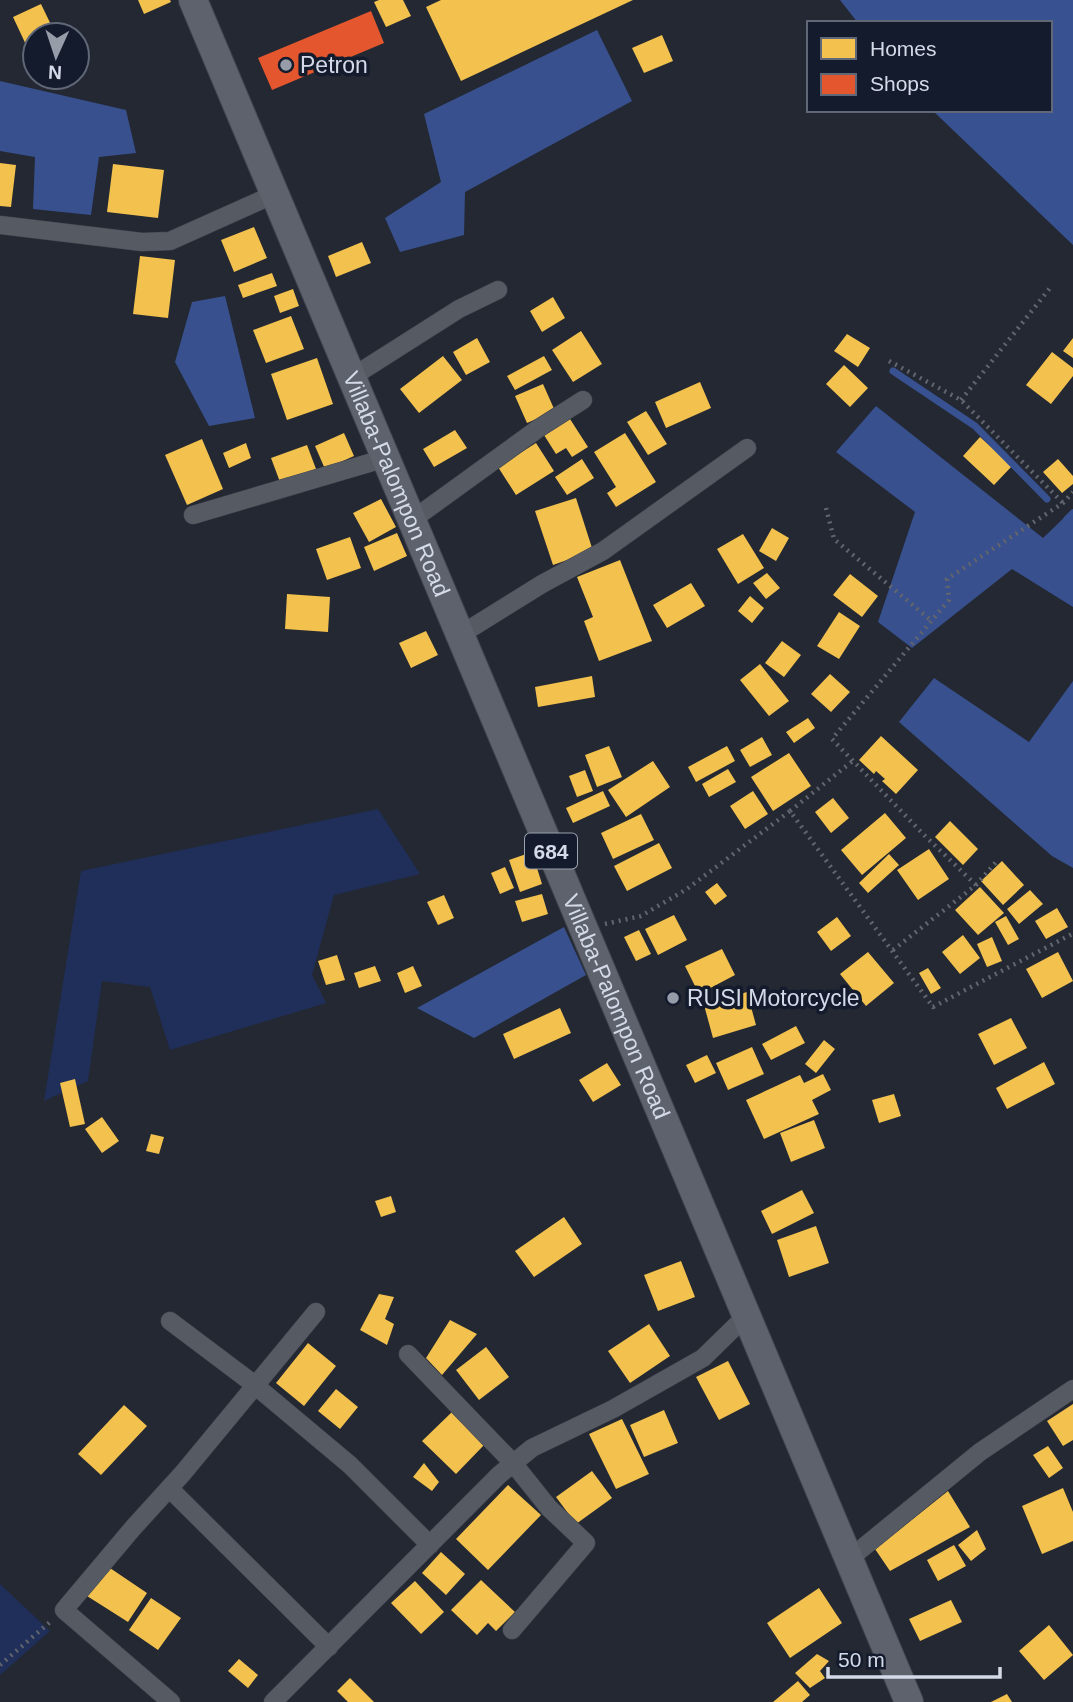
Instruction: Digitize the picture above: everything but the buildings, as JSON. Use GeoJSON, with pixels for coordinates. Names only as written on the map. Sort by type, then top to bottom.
{"type":"FeatureCollection","features":[{"type":"Feature","properties":{"kind":"main road","name":"Villaba-Palompon Road"},"geometry":{"type":"LineString","coordinates":[[193,0],[909,1702]]}},
{"type":"Feature","properties":{"kind":"street"},"geometry":{"type":"LineString","coordinates":[[0,225],[142,242],[170,241],[275,194]]}},
{"type":"Feature","properties":{"kind":"street"},"geometry":{"type":"LineString","coordinates":[[352,377],[458,309],[498,290]]}},
{"type":"Feature","properties":{"kind":"street"},"geometry":{"type":"LineString","coordinates":[[412,520],[539,428],[583,400]]}},
{"type":"Feature","properties":{"kind":"street"},"geometry":{"type":"LineString","coordinates":[[460,635],[542,584],[603,551],[747,448]]}},
{"type":"Feature","properties":{"kind":"street"},"geometry":{"type":"LineString","coordinates":[[193,515],[386,458]]}},
{"type":"Feature","properties":{"kind":"street"},"geometry":{"type":"LineString","coordinates":[[171,1702],[64,1610],[316,1312]]}},
{"type":"Feature","properties":{"kind":"street"},"geometry":{"type":"LineString","coordinates":[[274,1702],[513,1463],[532,1448],[613,1409],[703,1358],[746,1316]]}},
{"type":"Feature","properties":{"kind":"street"},"geometry":{"type":"LineString","coordinates":[[170,1321],[255,1385],[350,1465],[430,1545]]}},
{"type":"Feature","properties":{"kind":"street"},"geometry":{"type":"LineString","coordinates":[[408,1354],[513,1463],[549,1508],[586,1543],[512,1630]]}},
{"type":"Feature","properties":{"kind":"street"},"geometry":{"type":"LineString","coordinates":[[849,1559],[980,1452],[1073,1389]]}},
{"type":"Feature","properties":{"kind":"street"},"geometry":{"type":"LineString","coordinates":[[169,1489],[328,1647]]}},
{"type":"Feature","properties":{"kind":"path"},"geometry":{"type":"LineString","coordinates":[[961,400],[1050,288]]}},
{"type":"Feature","properties":{"kind":"path"},"geometry":{"type":"LineString","coordinates":[[889,361],[961,400],[1063,503]]}},
{"type":"Feature","properties":{"kind":"path"},"geometry":{"type":"LineString","coordinates":[[976,884],[923,834],[832,739],[949,600],[947,579],[1063,503],[1073,492]]}},
{"type":"Feature","properties":{"kind":"path"},"geometry":{"type":"LineString","coordinates":[[826,508],[834,539],[933,622]]}},
{"type":"Feature","properties":{"kind":"path"},"geometry":{"type":"LineString","coordinates":[[584,929],[641,916],[687,889],[854,760]]}},
{"type":"Feature","properties":{"kind":"path"},"geometry":{"type":"LineString","coordinates":[[790,811],[933,1007],[1072,934]]}},
{"type":"Feature","properties":{"kind":"path"},"geometry":{"type":"LineString","coordinates":[[892,950],[976,884],[997,861]]}},
{"type":"Feature","properties":{"kind":"path"},"geometry":{"type":"LineString","coordinates":[[0,1665],[64,1610]]}},
{"type":"Feature","properties":{"kind":"shaded area"},"geometry":{"type":"Polygon","coordinates":[[[840,0],[1073,0],[1073,245],[934,112],[1052,112],[1052,21],[856,21],[840,0]]]}},
{"type":"Feature","properties":{"kind":"shaded area"},"geometry":{"type":"Polygon","coordinates":[[[597,30],[632,101],[465,192],[464,235],[400,252],[385,218],[441,182],[424,114],[597,30]]]}},
{"type":"Feature","properties":{"kind":"shaded area"},"geometry":{"type":"Polygon","coordinates":[[[0,81],[21,86],[21,91],[43,91],[126,110],[136,153],[99,157],[91,215],[33,209],[35,157],[0,151],[0,81]]]}},
{"type":"Feature","properties":{"kind":"shaded area"},"geometry":{"type":"Polygon","coordinates":[[[225,296],[255,418],[209,426],[175,362],[192,302],[225,296]]]}},
{"type":"Feature","properties":{"kind":"shaded area"},"geometry":{"type":"Polygon","coordinates":[[[876,406],[1043,538],[1073,509],[1073,607],[1012,569],[912,648],[878,622],[915,512],[836,452],[876,406]]]}},
{"type":"Feature","properties":{"kind":"shaded area"},"geometry":{"type":"Polygon","coordinates":[[[934,678],[1029,742],[1073,681],[1073,868],[1052,856],[899,722],[934,678]]]}},
{"type":"Feature","properties":{"kind":"shaded area"},"geometry":{"type":"Polygon","coordinates":[[[378,809],[420,874],[334,895],[312,975],[326,1003],[170,1050],[150,987],[102,981],[88,1081],[44,1101],[81,871],[378,809]]]}},
{"type":"Feature","properties":{"kind":"shaded area"},"geometry":{"type":"Polygon","coordinates":[[[564,927],[586,975],[474,1038],[417,1008],[564,927]]]}},
{"type":"Feature","properties":{"kind":"shaded area"},"geometry":{"type":"Polygon","coordinates":[[[0,1584],[50,1631],[0,1675],[0,1584]]]}},
{"type":"Feature","properties":{"kind":"waterway"},"geometry":{"type":"LineString","coordinates":[[893,371],[975,426],[1047,499]]}},
{"type":"Feature","properties":{"kind":"waterway"},"geometry":{"type":"LineString","coordinates":[[1067,519],[1073,513]]}},
{"type":"Feature","properties":{"kind":"place","name":"Petron"},"geometry":{"type":"Point","coordinates":[286,65]}},
{"type":"Feature","properties":{"kind":"place","name":"RUSI Motorcycle"},"geometry":{"type":"Point","coordinates":[673,998]}}]}
